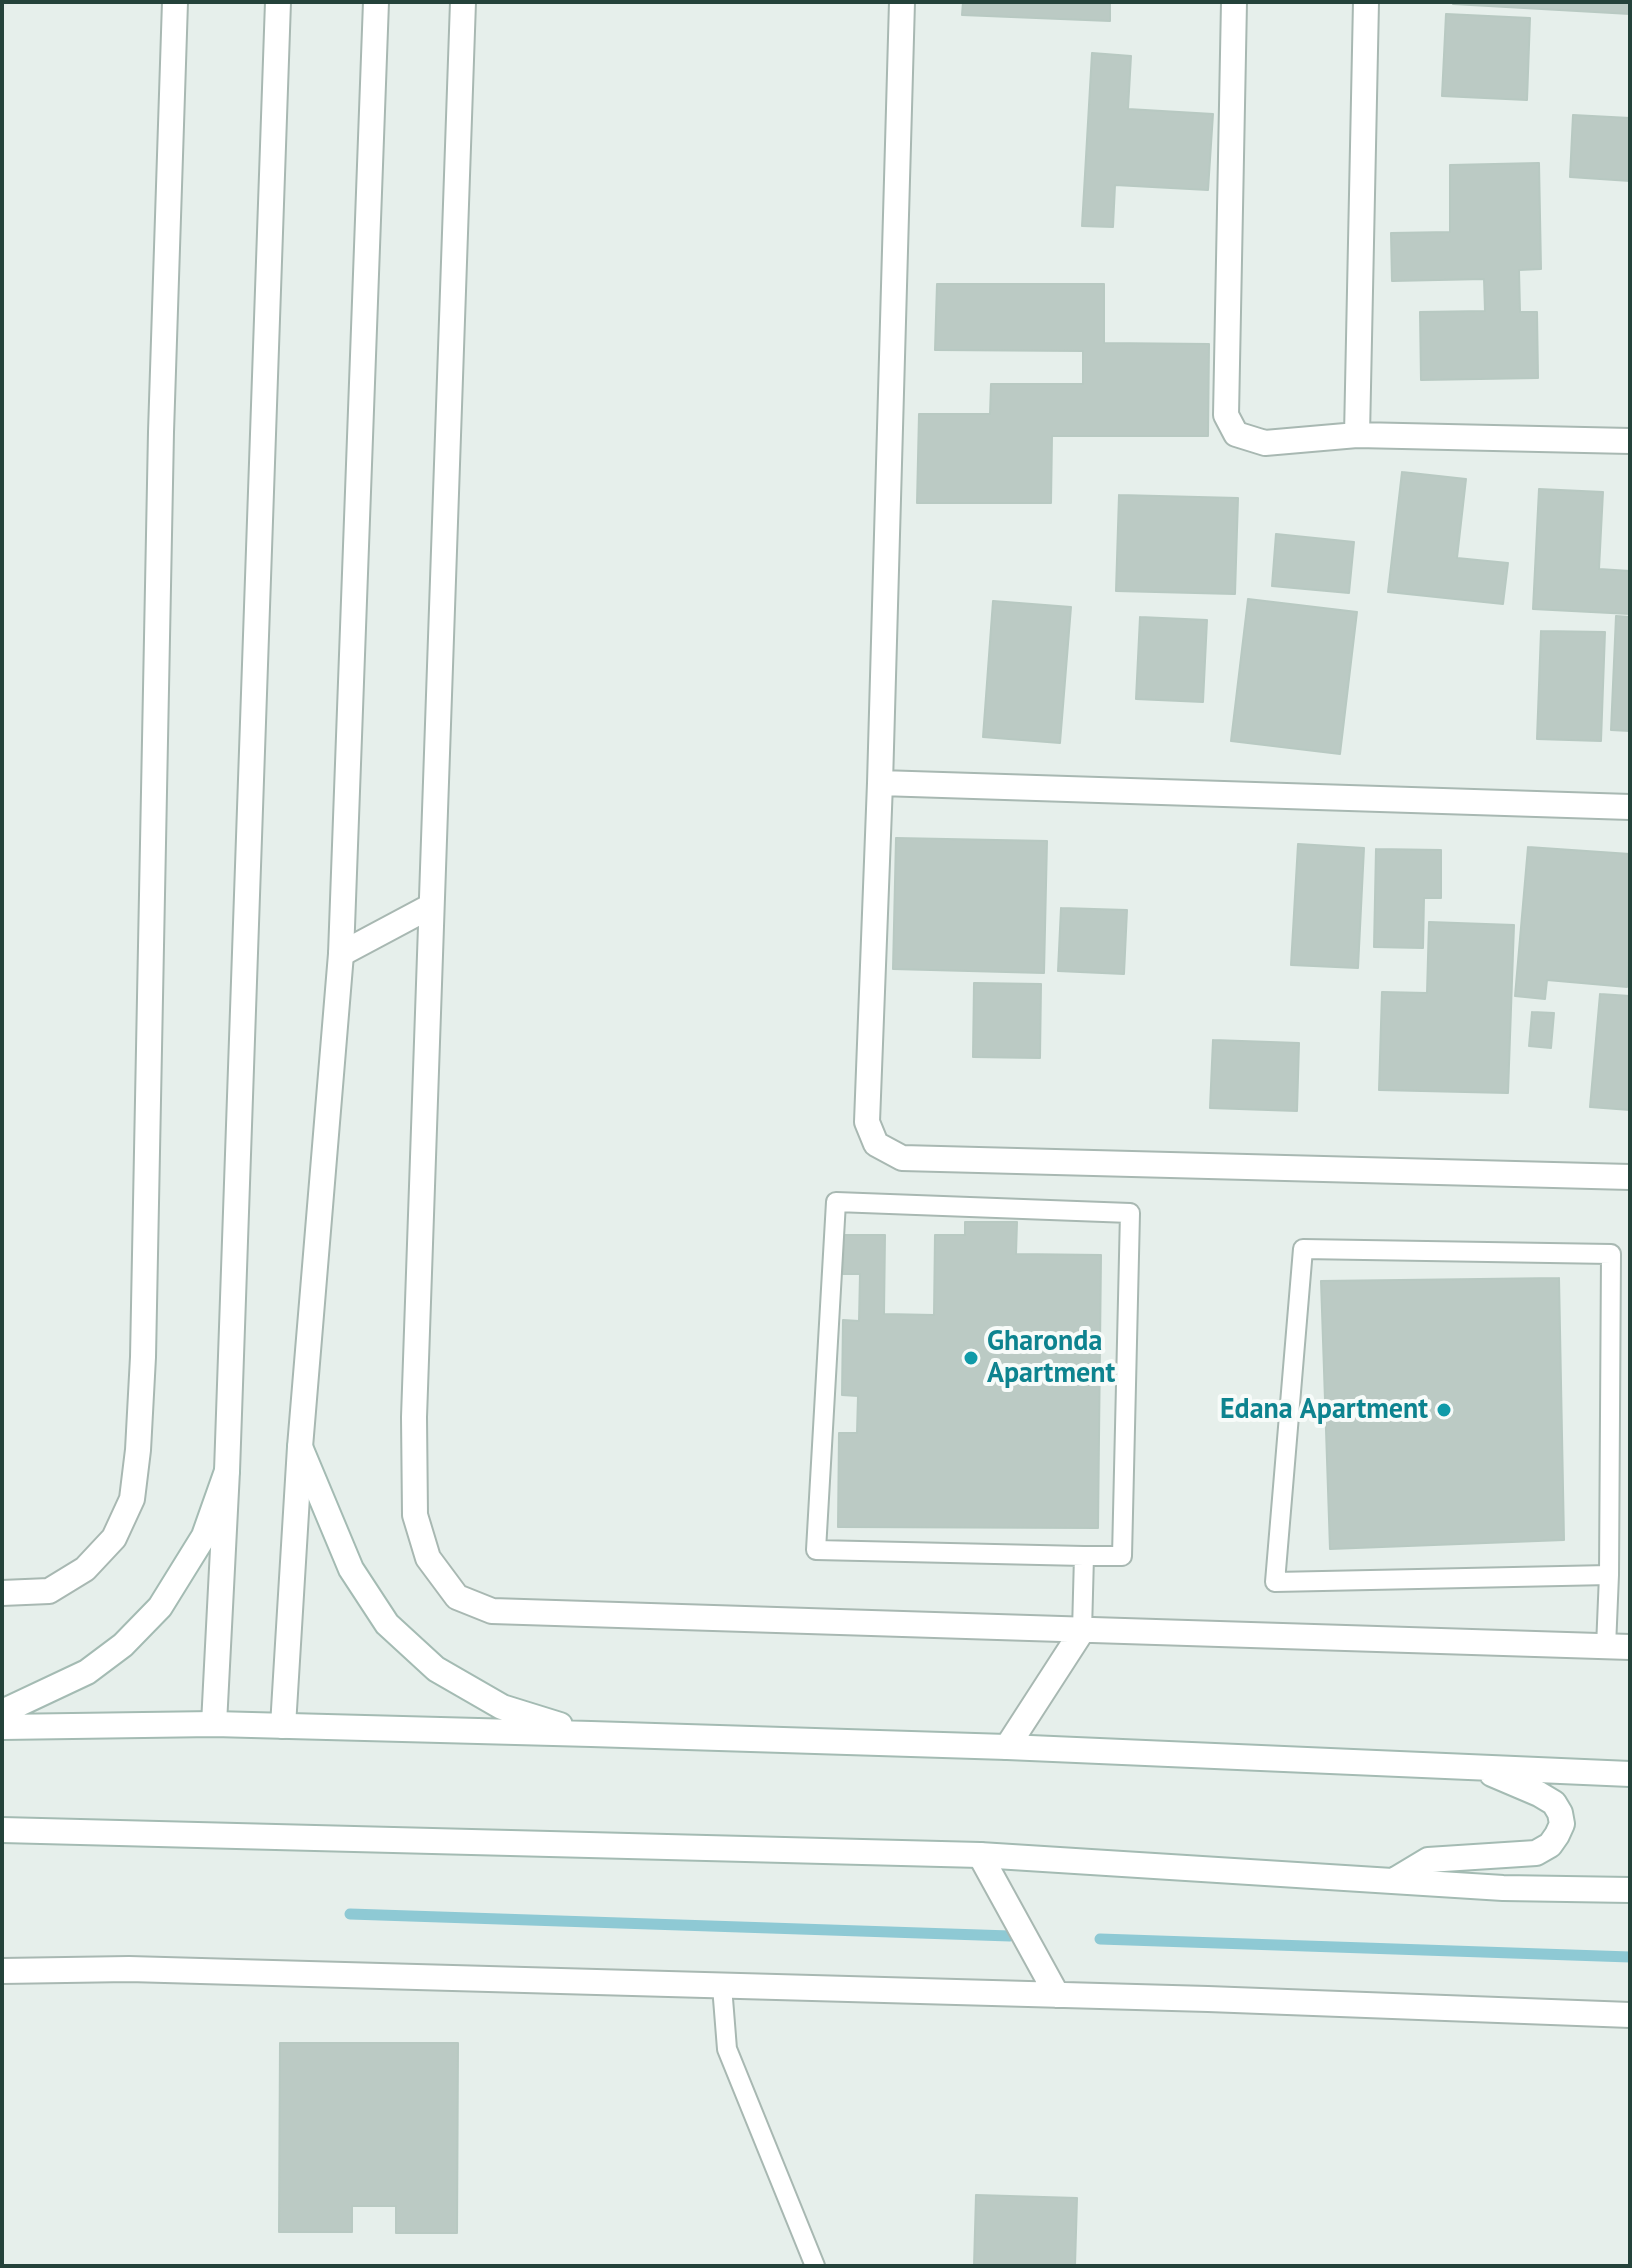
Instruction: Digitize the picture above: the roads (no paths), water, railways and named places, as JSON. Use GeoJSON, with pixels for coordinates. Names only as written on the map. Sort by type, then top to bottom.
{"type":"FeatureCollection","features":[{"type":"Feature","properties":{"kind":"street"},"geometry":{"type":"LineString","coordinates":[[2,1593],[49,1591],[85,1569],[114,1538],[132,1499],[138,1450],[144,1325],[161,432],[175,2]]}},
{"type":"Feature","properties":{"kind":"street"},"geometry":{"type":"LineString","coordinates":[[214,1724],[227,1471],[278,2]]}},
{"type":"Feature","properties":{"kind":"street"},"geometry":{"type":"LineString","coordinates":[[283,1726],[300,1447],[341,954],[376,2]]}},
{"type":"Feature","properties":{"kind":"street"},"geometry":{"type":"LineString","coordinates":[[463,2],[414,1417],[415,1515],[428,1558],[457,1597],[492,1611],[1618,1647]]}},
{"type":"Feature","properties":{"kind":"street"},"geometry":{"type":"LineString","coordinates":[[902,2],[880,783],[867,1122],[876,1144],[902,1158],[1630,1177]]}},
{"type":"Feature","properties":{"kind":"street"},"geometry":{"type":"LineString","coordinates":[[1234,2],[1226,415],[1236,434],[1265,443],[1357,435],[1630,441]]}},
{"type":"Feature","properties":{"kind":"street"},"geometry":{"type":"LineString","coordinates":[[1357,435],[1366,2]]}},
{"type":"Feature","properties":{"kind":"street"},"geometry":{"type":"LineString","coordinates":[[880,783],[1630,807]]}},
{"type":"Feature","properties":{"kind":"street"},"geometry":{"type":"LineString","coordinates":[[341,954],[431,906]]}},
{"type":"Feature","properties":{"kind":"street"},"geometry":{"type":"LineString","coordinates":[[300,1447],[351,1569],[387,1624],[436,1669],[502,1707],[591,1734]]}},
{"type":"Feature","properties":{"kind":"street"},"geometry":{"type":"LineString","coordinates":[[2,1712],[87,1672],[123,1645],[160,1607],[204,1536],[227,1471]]}},
{"type":"Feature","properties":{"kind":"street"},"geometry":{"type":"LineString","coordinates":[[1007,1747],[1082,1631]]}},
{"type":"Feature","properties":{"kind":"street"},"geometry":{"type":"LineString","coordinates":[[2,1727],[214,1724],[591,1734],[1007,1747],[1630,1774]]}},
{"type":"Feature","properties":{"kind":"street"},"geometry":{"type":"LineString","coordinates":[[1393,1881],[1428,1860],[1536,1853],[1550,1845],[1562,1824],[1554,1803],[1479,1768]]}},
{"type":"Feature","properties":{"kind":"street"},"geometry":{"type":"LineString","coordinates":[[2,1830],[980,1855],[1503,1888],[1630,1890]]}},
{"type":"Feature","properties":{"kind":"street"},"geometry":{"type":"LineString","coordinates":[[980,1855],[1057,1995]]}},
{"type":"Feature","properties":{"kind":"street"},"geometry":{"type":"LineString","coordinates":[[2,1971],[129,1969],[1057,1995],[1630,2015]]}},
{"type":"Feature","properties":{"kind":"lane"},"geometry":{"type":"LineString","coordinates":[[836,1202],[1130,1213],[1122,1556],[1084,1556],[816,1550],[836,1202]]}},
{"type":"Feature","properties":{"kind":"lane"},"geometry":{"type":"LineString","coordinates":[[1609,1575],[1275,1582],[1303,1249],[1611,1254],[1609,1575],[1618,1647]]}},
{"type":"Feature","properties":{"kind":"lane"},"geometry":{"type":"LineString","coordinates":[[1082,1631],[1084,1556]]}},
{"type":"Feature","properties":{"kind":"lane"},"geometry":{"type":"LineString","coordinates":[[722,1986],[727,2049],[815,2266]]}},
{"type":"Feature","properties":{"kind":"waterway"},"geometry":{"type":"LineString","coordinates":[[350,1914],[1010,1936]]}},
{"type":"Feature","properties":{"kind":"waterway"},"geometry":{"type":"LineString","coordinates":[[1100,1939],[1630,1957]]}},
{"type":"Feature","properties":{"kind":"place","name":"Gharonda Apartment"},"geometry":{"type":"Point","coordinates":[971,1358]}},
{"type":"Feature","properties":{"kind":"place","name":"Edana Apartment"},"geometry":{"type":"Point","coordinates":[1444,1410]}}]}
